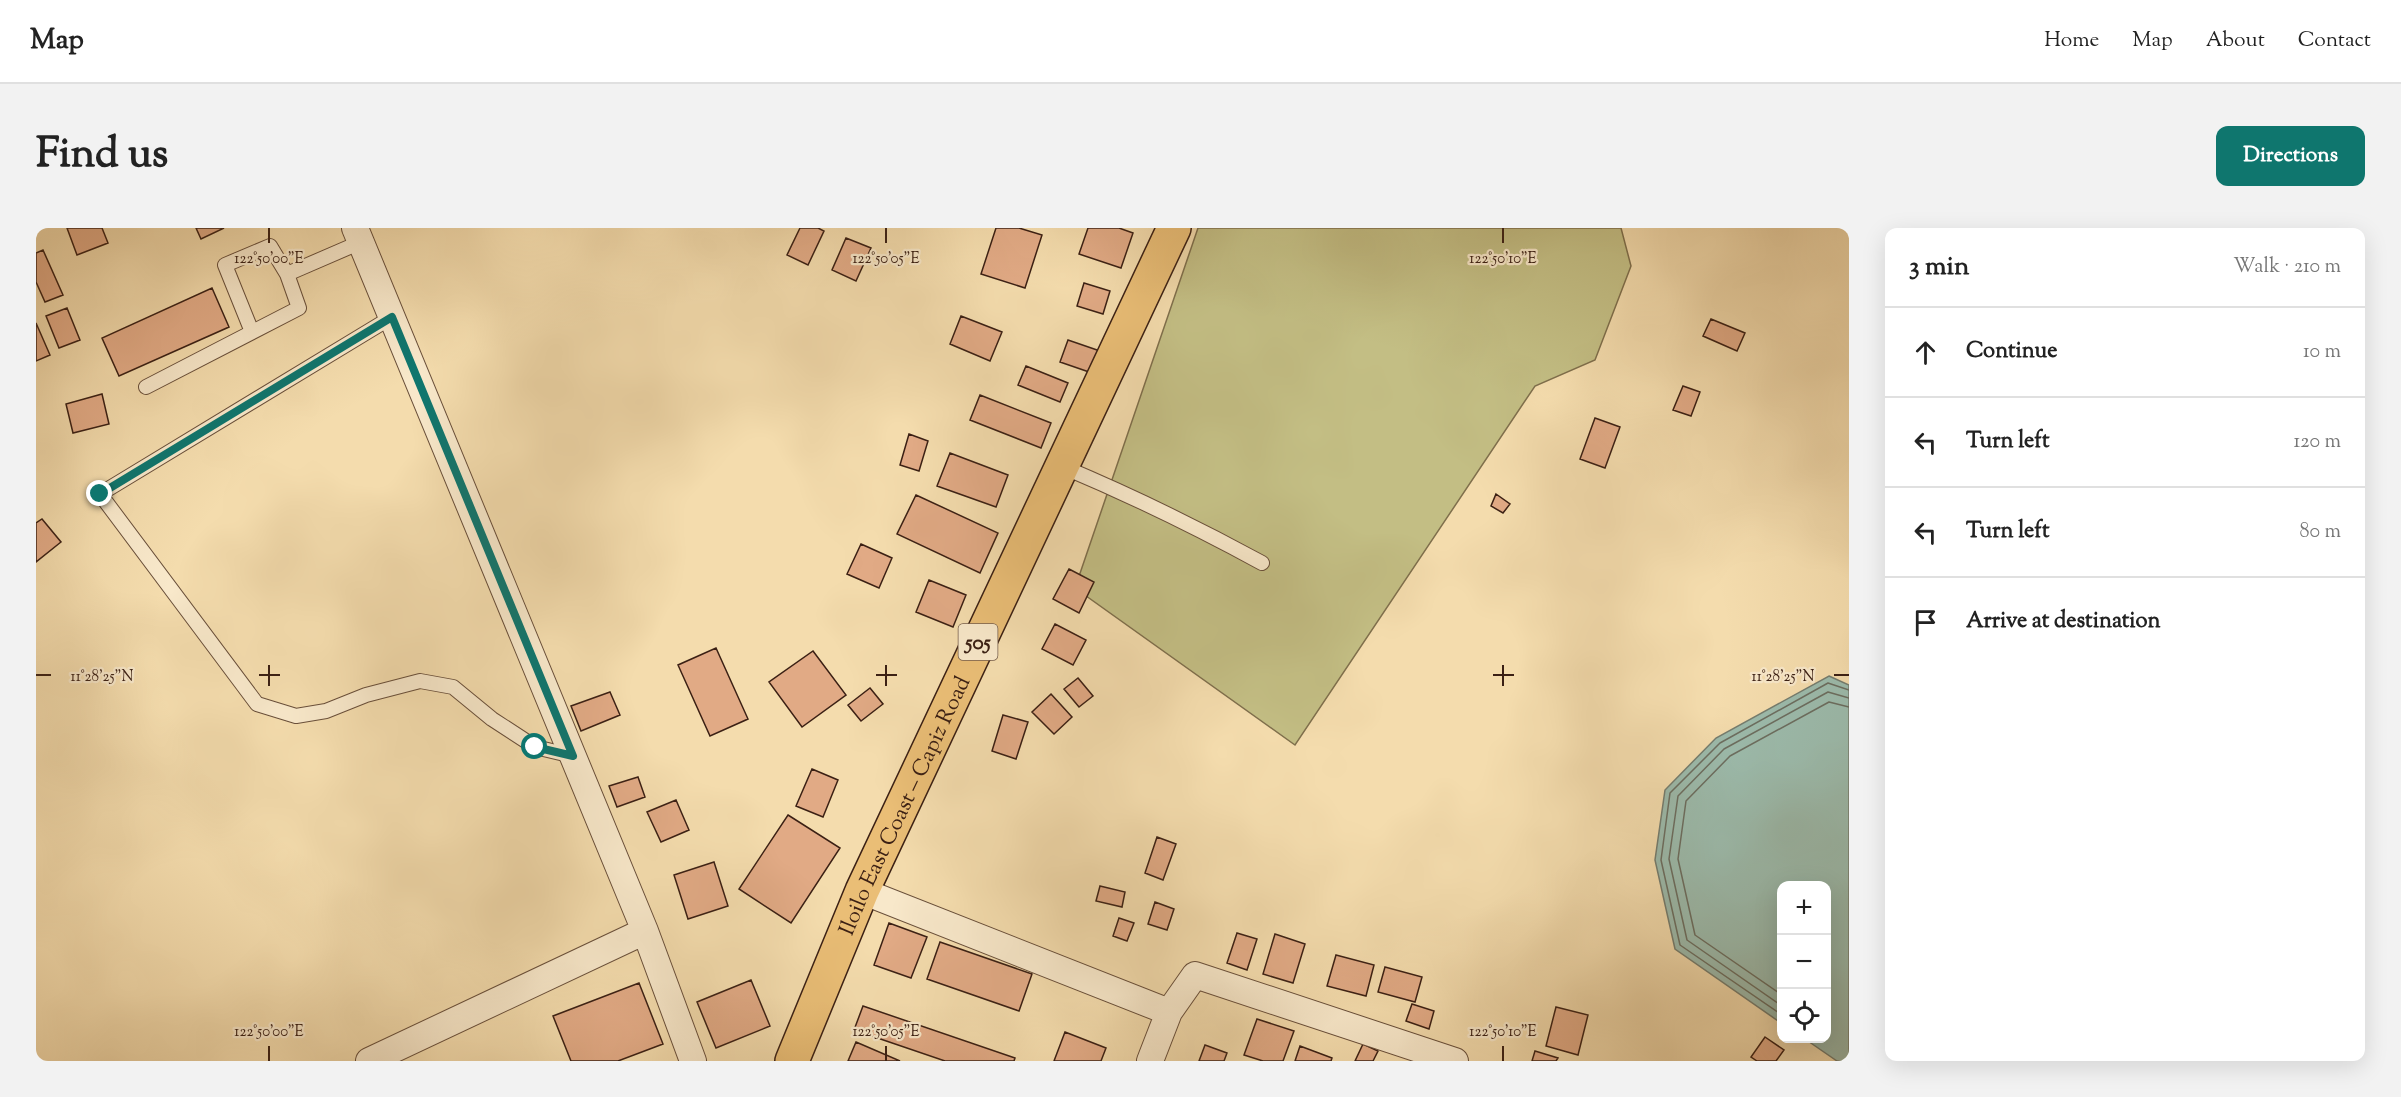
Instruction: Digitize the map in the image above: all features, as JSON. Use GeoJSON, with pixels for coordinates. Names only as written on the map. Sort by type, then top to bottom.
{"type":"FeatureCollection","features":[{"type":"Feature","properties":{"kind":"main road","name":"Iloilo East Coast – Capiz Road"},"geometry":{"type":"LineString","coordinates":[[792,1061],[862,891],[1174,228]]}},
{"type":"Feature","properties":{"kind":"street"},"geometry":{"type":"LineString","coordinates":[[358,235],[645,931],[693,1061]]}},
{"type":"Feature","properties":{"kind":"street"},"geometry":{"type":"LineString","coordinates":[[862,891],[1169,1012]]}},
{"type":"Feature","properties":{"kind":"street"},"geometry":{"type":"LineString","coordinates":[[369,1061],[645,931]]}},
{"type":"Feature","properties":{"kind":"street"},"geometry":{"type":"LineString","coordinates":[[1150,1061],[1169,1012],[1195,975],[1455,1061]]}},
{"type":"Feature","properties":{"kind":"lane"},"geometry":{"type":"LineString","coordinates":[[287,274],[358,235]]}},
{"type":"Feature","properties":{"kind":"lane"},"geometry":{"type":"LineString","coordinates":[[147,387],[299,308],[287,274],[270,246],[225,265],[252,332]]}},
{"type":"Feature","properties":{"kind":"lane"},"geometry":{"type":"LineString","coordinates":[[392,317],[100,494],[257,704],[296,716],[326,711],[366,695],[420,681],[453,687],[492,719],[535,747],[573,756]]}},
{"type":"Feature","properties":{"kind":"lane"},"geometry":{"type":"LineString","coordinates":[[1061,466],[1121,491],[1262,563]]}},
{"type":"Feature","properties":{"kind":"shaded area"},"geometry":{"type":"Polygon","coordinates":[[[1198,228],[1621,228],[1631,266],[1595,360],[1535,386],[1295,745],[1075,588],[1198,228]]]}},
{"type":"Feature","properties":{"kind":"water"},"geometry":{"type":"Polygon","coordinates":[[[1829,676],[1849,685],[1849,1061],[1837,1061],[1811,1043],[1831,1043],[1831,881],[1777,881],[1777,1020],[1675,949],[1655,860],[1665,790],[1716,738],[1829,676]]]}},
{"type":"Feature","properties":{"kind":"building"},"geometry":{"type":"Polygon","coordinates":[[[67,228],[102,228],[108,243],[77,255],[67,228]]]}},
{"type":"Feature","properties":{"kind":"building"},"geometry":{"type":"Polygon","coordinates":[[[196,228],[224,228],[201,239],[196,228]]]}},
{"type":"Feature","properties":{"kind":"building"},"geometry":{"type":"Polygon","coordinates":[[[800,228],[818,228],[824,231],[808,265],[787,255],[800,228]]]}},
{"type":"Feature","properties":{"kind":"building"},"geometry":{"type":"Polygon","coordinates":[[[996,228],[1019,228],[1042,235],[1025,288],[981,274],[996,228]]]}},
{"type":"Feature","properties":{"kind":"building"},"geometry":{"type":"Polygon","coordinates":[[[1088,228],[1119,228],[1133,233],[1121,268],[1079,254],[1088,228]]]}},
{"type":"Feature","properties":{"kind":"building"},"geometry":{"type":"Polygon","coordinates":[[[846,238],[871,248],[856,281],[832,270],[846,238]]]}},
{"type":"Feature","properties":{"kind":"building"},"geometry":{"type":"Polygon","coordinates":[[[43,250],[63,295],[45,302],[36,282],[36,253],[43,250]]]}},
{"type":"Feature","properties":{"kind":"building"},"geometry":{"type":"Polygon","coordinates":[[[1084,283],[1110,291],[1103,314],[1077,306],[1084,283]]]}},
{"type":"Feature","properties":{"kind":"building"},"geometry":{"type":"Polygon","coordinates":[[[212,288],[229,327],[119,376],[102,338],[212,288]]]}},
{"type":"Feature","properties":{"kind":"building"},"geometry":{"type":"Polygon","coordinates":[[[67,308],[80,340],[59,348],[46,316],[67,308]]]}},
{"type":"Feature","properties":{"kind":"building"},"geometry":{"type":"Polygon","coordinates":[[[961,316],[1002,332],[990,361],[950,344],[961,316]]]}},
{"type":"Feature","properties":{"kind":"building"},"geometry":{"type":"Polygon","coordinates":[[[1711,319],[1745,333],[1737,351],[1703,336],[1711,319]]]}},
{"type":"Feature","properties":{"kind":"building"},"geometry":{"type":"Polygon","coordinates":[[[36,323],[50,355],[36,361],[36,323]]]}},
{"type":"Feature","properties":{"kind":"building"},"geometry":{"type":"Polygon","coordinates":[[[1068,340],[1100,351],[1092,373],[1060,362],[1068,340]]]}},
{"type":"Feature","properties":{"kind":"building"},"geometry":{"type":"Polygon","coordinates":[[[1026,366],[1068,383],[1060,402],[1018,385],[1026,366]]]}},
{"type":"Feature","properties":{"kind":"building"},"geometry":{"type":"Polygon","coordinates":[[[1683,386],[1700,392],[1691,416],[1673,410],[1683,386]]]}},
{"type":"Feature","properties":{"kind":"building"},"geometry":{"type":"Polygon","coordinates":[[[102,394],[109,424],[73,433],[66,404],[102,394]]]}},
{"type":"Feature","properties":{"kind":"building"},"geometry":{"type":"Polygon","coordinates":[[[980,395],[1051,423],[1041,448],[970,420],[980,395]]]}},
{"type":"Feature","properties":{"kind":"building"},"geometry":{"type":"Polygon","coordinates":[[[1595,418],[1620,427],[1605,468],[1580,459],[1595,418]]]}},
{"type":"Feature","properties":{"kind":"building"},"geometry":{"type":"Polygon","coordinates":[[[909,434],[928,441],[919,471],[900,465],[909,434]]]}},
{"type":"Feature","properties":{"kind":"building"},"geometry":{"type":"Polygon","coordinates":[[[950,453],[1008,475],[996,507],[937,486],[950,453]]]}},
{"type":"Feature","properties":{"kind":"building"},"geometry":{"type":"Polygon","coordinates":[[[1496,494],[1510,504],[1503,513],[1491,506],[1496,494]]]}},
{"type":"Feature","properties":{"kind":"building"},"geometry":{"type":"Polygon","coordinates":[[[916,495],[998,533],[980,573],[897,534],[916,495]]]}},
{"type":"Feature","properties":{"kind":"building"},"geometry":{"type":"Polygon","coordinates":[[[42,519],[61,542],[36,562],[36,523],[42,519]]]}},
{"type":"Feature","properties":{"kind":"building"},"geometry":{"type":"Polygon","coordinates":[[[861,544],[892,558],[879,588],[847,574],[861,544]]]}},
{"type":"Feature","properties":{"kind":"building"},"geometry":{"type":"Polygon","coordinates":[[[1069,569],[1094,582],[1079,613],[1053,599],[1069,569]]]}},
{"type":"Feature","properties":{"kind":"building"},"geometry":{"type":"Polygon","coordinates":[[[929,580],[966,595],[953,627],[916,612],[929,580]]]}},
{"type":"Feature","properties":{"kind":"building"},"geometry":{"type":"Polygon","coordinates":[[[1055,624],[1086,640],[1073,665],[1042,649],[1055,624]]]}},
{"type":"Feature","properties":{"kind":"building"},"geometry":{"type":"Polygon","coordinates":[[[716,648],[748,719],[710,736],[678,665],[716,648]]]}},
{"type":"Feature","properties":{"kind":"building"},"geometry":{"type":"Polygon","coordinates":[[[813,651],[846,695],[802,727],[769,682],[813,651]]]}},
{"type":"Feature","properties":{"kind":"building"},"geometry":{"type":"Polygon","coordinates":[[[1078,678],[1093,696],[1079,707],[1064,689],[1078,678]]]}},
{"type":"Feature","properties":{"kind":"building"},"geometry":{"type":"Polygon","coordinates":[[[870,688],[883,704],[861,721],[848,705],[870,688]]]}},
{"type":"Feature","properties":{"kind":"building"},"geometry":{"type":"Polygon","coordinates":[[[610,692],[620,715],[581,731],[571,706],[610,692]]]}},
{"type":"Feature","properties":{"kind":"building"},"geometry":{"type":"Polygon","coordinates":[[[1051,694],[1072,717],[1054,734],[1032,712],[1051,694]]]}},
{"type":"Feature","properties":{"kind":"building"},"geometry":{"type":"Polygon","coordinates":[[[1003,715],[1028,722],[1016,759],[992,751],[1003,715]]]}},
{"type":"Feature","properties":{"kind":"building"},"geometry":{"type":"Polygon","coordinates":[[[812,769],[838,780],[823,817],[796,806],[812,769]]]}},
{"type":"Feature","properties":{"kind":"building"},"geometry":{"type":"Polygon","coordinates":[[[638,777],[645,797],[617,807],[609,786],[638,777]]]}},
{"type":"Feature","properties":{"kind":"building"},"geometry":{"type":"Polygon","coordinates":[[[676,800],[689,830],[661,842],[647,812],[676,800]]]}},
{"type":"Feature","properties":{"kind":"building"},"geometry":{"type":"Polygon","coordinates":[[[788,815],[840,848],[791,923],[739,889],[788,815]]]}},
{"type":"Feature","properties":{"kind":"building"},"geometry":{"type":"Polygon","coordinates":[[[1157,837],[1176,844],[1163,880],[1145,873],[1157,837]]]}},
{"type":"Feature","properties":{"kind":"building"},"geometry":{"type":"Polygon","coordinates":[[[714,862],[728,906],[688,919],[674,875],[714,862]]]}},
{"type":"Feature","properties":{"kind":"building"},"geometry":{"type":"Polygon","coordinates":[[[1100,886],[1125,892],[1122,907],[1096,901],[1100,886]]]}},
{"type":"Feature","properties":{"kind":"building"},"geometry":{"type":"Polygon","coordinates":[[[1155,902],[1174,909],[1167,930],[1148,924],[1155,902]]]}},
{"type":"Feature","properties":{"kind":"building"},"geometry":{"type":"Polygon","coordinates":[[[1119,918],[1134,923],[1127,941],[1113,936],[1119,918]]]}},
{"type":"Feature","properties":{"kind":"building"},"geometry":{"type":"Polygon","coordinates":[[[889,923],[927,937],[911,978],[874,965],[889,923]]]}},
{"type":"Feature","properties":{"kind":"building"},"geometry":{"type":"Polygon","coordinates":[[[1237,933],[1257,939],[1247,970],[1227,963],[1237,933]]]}},
{"type":"Feature","properties":{"kind":"building"},"geometry":{"type":"Polygon","coordinates":[[[1275,934],[1305,944],[1293,983],[1263,974],[1275,934]]]}},
{"type":"Feature","properties":{"kind":"building"},"geometry":{"type":"Polygon","coordinates":[[[940,942],[1032,974],[1019,1011],[927,979],[940,942]]]}},
{"type":"Feature","properties":{"kind":"building"},"geometry":{"type":"Polygon","coordinates":[[[1336,955],[1374,965],[1366,996],[1327,986],[1336,955]]]}},
{"type":"Feature","properties":{"kind":"building"},"geometry":{"type":"Polygon","coordinates":[[[1385,967],[1422,977],[1415,1002],[1378,992],[1385,967]]]}},
{"type":"Feature","properties":{"kind":"building"},"geometry":{"type":"Polygon","coordinates":[[[751,980],[770,1026],[716,1048],[697,1002],[751,980]]]}},
{"type":"Feature","properties":{"kind":"building"},"geometry":{"type":"Polygon","coordinates":[[[639,983],[663,1044],[618,1061],[571,1061],[553,1016],[639,983]]]}},
{"type":"Feature","properties":{"kind":"building"},"geometry":{"type":"Polygon","coordinates":[[[1412,1004],[1434,1011],[1429,1029],[1406,1021],[1412,1004]]]}},
{"type":"Feature","properties":{"kind":"building"},"geometry":{"type":"Polygon","coordinates":[[[863,1006],[1015,1058],[1014,1061],[945,1061],[854,1030],[863,1006]]]}},
{"type":"Feature","properties":{"kind":"building"},"geometry":{"type":"Polygon","coordinates":[[[1556,1007],[1588,1015],[1578,1055],[1546,1046],[1556,1007]]]}},
{"type":"Feature","properties":{"kind":"building"},"geometry":{"type":"Polygon","coordinates":[[[1257,1019],[1294,1031],[1283,1061],[1263,1061],[1244,1055],[1257,1019]]]}},
{"type":"Feature","properties":{"kind":"building"},"geometry":{"type":"Polygon","coordinates":[[[1065,1032],[1106,1048],[1101,1061],[1054,1061],[1065,1032]]]}},
{"type":"Feature","properties":{"kind":"building"},"geometry":{"type":"Polygon","coordinates":[[[1765,1037],[1784,1050],[1776,1061],[1757,1061],[1751,1057],[1765,1037]]]}},
{"type":"Feature","properties":{"kind":"building"},"geometry":{"type":"Polygon","coordinates":[[[856,1042],[900,1061],[848,1061],[856,1042]]]}},
{"type":"Feature","properties":{"kind":"building"},"geometry":{"type":"Polygon","coordinates":[[[1363,1044],[1378,1051],[1373,1061],[1355,1061],[1363,1044]]]}},
{"type":"Feature","properties":{"kind":"building"},"geometry":{"type":"Polygon","coordinates":[[[1205,1045],[1227,1053],[1224,1061],[1199,1061],[1205,1045]]]}},
{"type":"Feature","properties":{"kind":"building"},"geometry":{"type":"Polygon","coordinates":[[[1300,1046],[1332,1058],[1331,1061],[1295,1061],[1300,1046]]]}},
{"type":"Feature","properties":{"kind":"building"},"geometry":{"type":"Polygon","coordinates":[[[1535,1051],[1558,1058],[1556,1061],[1532,1061],[1535,1051]]]}},
{"type":"Feature","properties":{"kind":"route"},"geometry":{"type":"LineString","coordinates":[[100,494],[392,317],[573,756],[535,747]]}}]}
